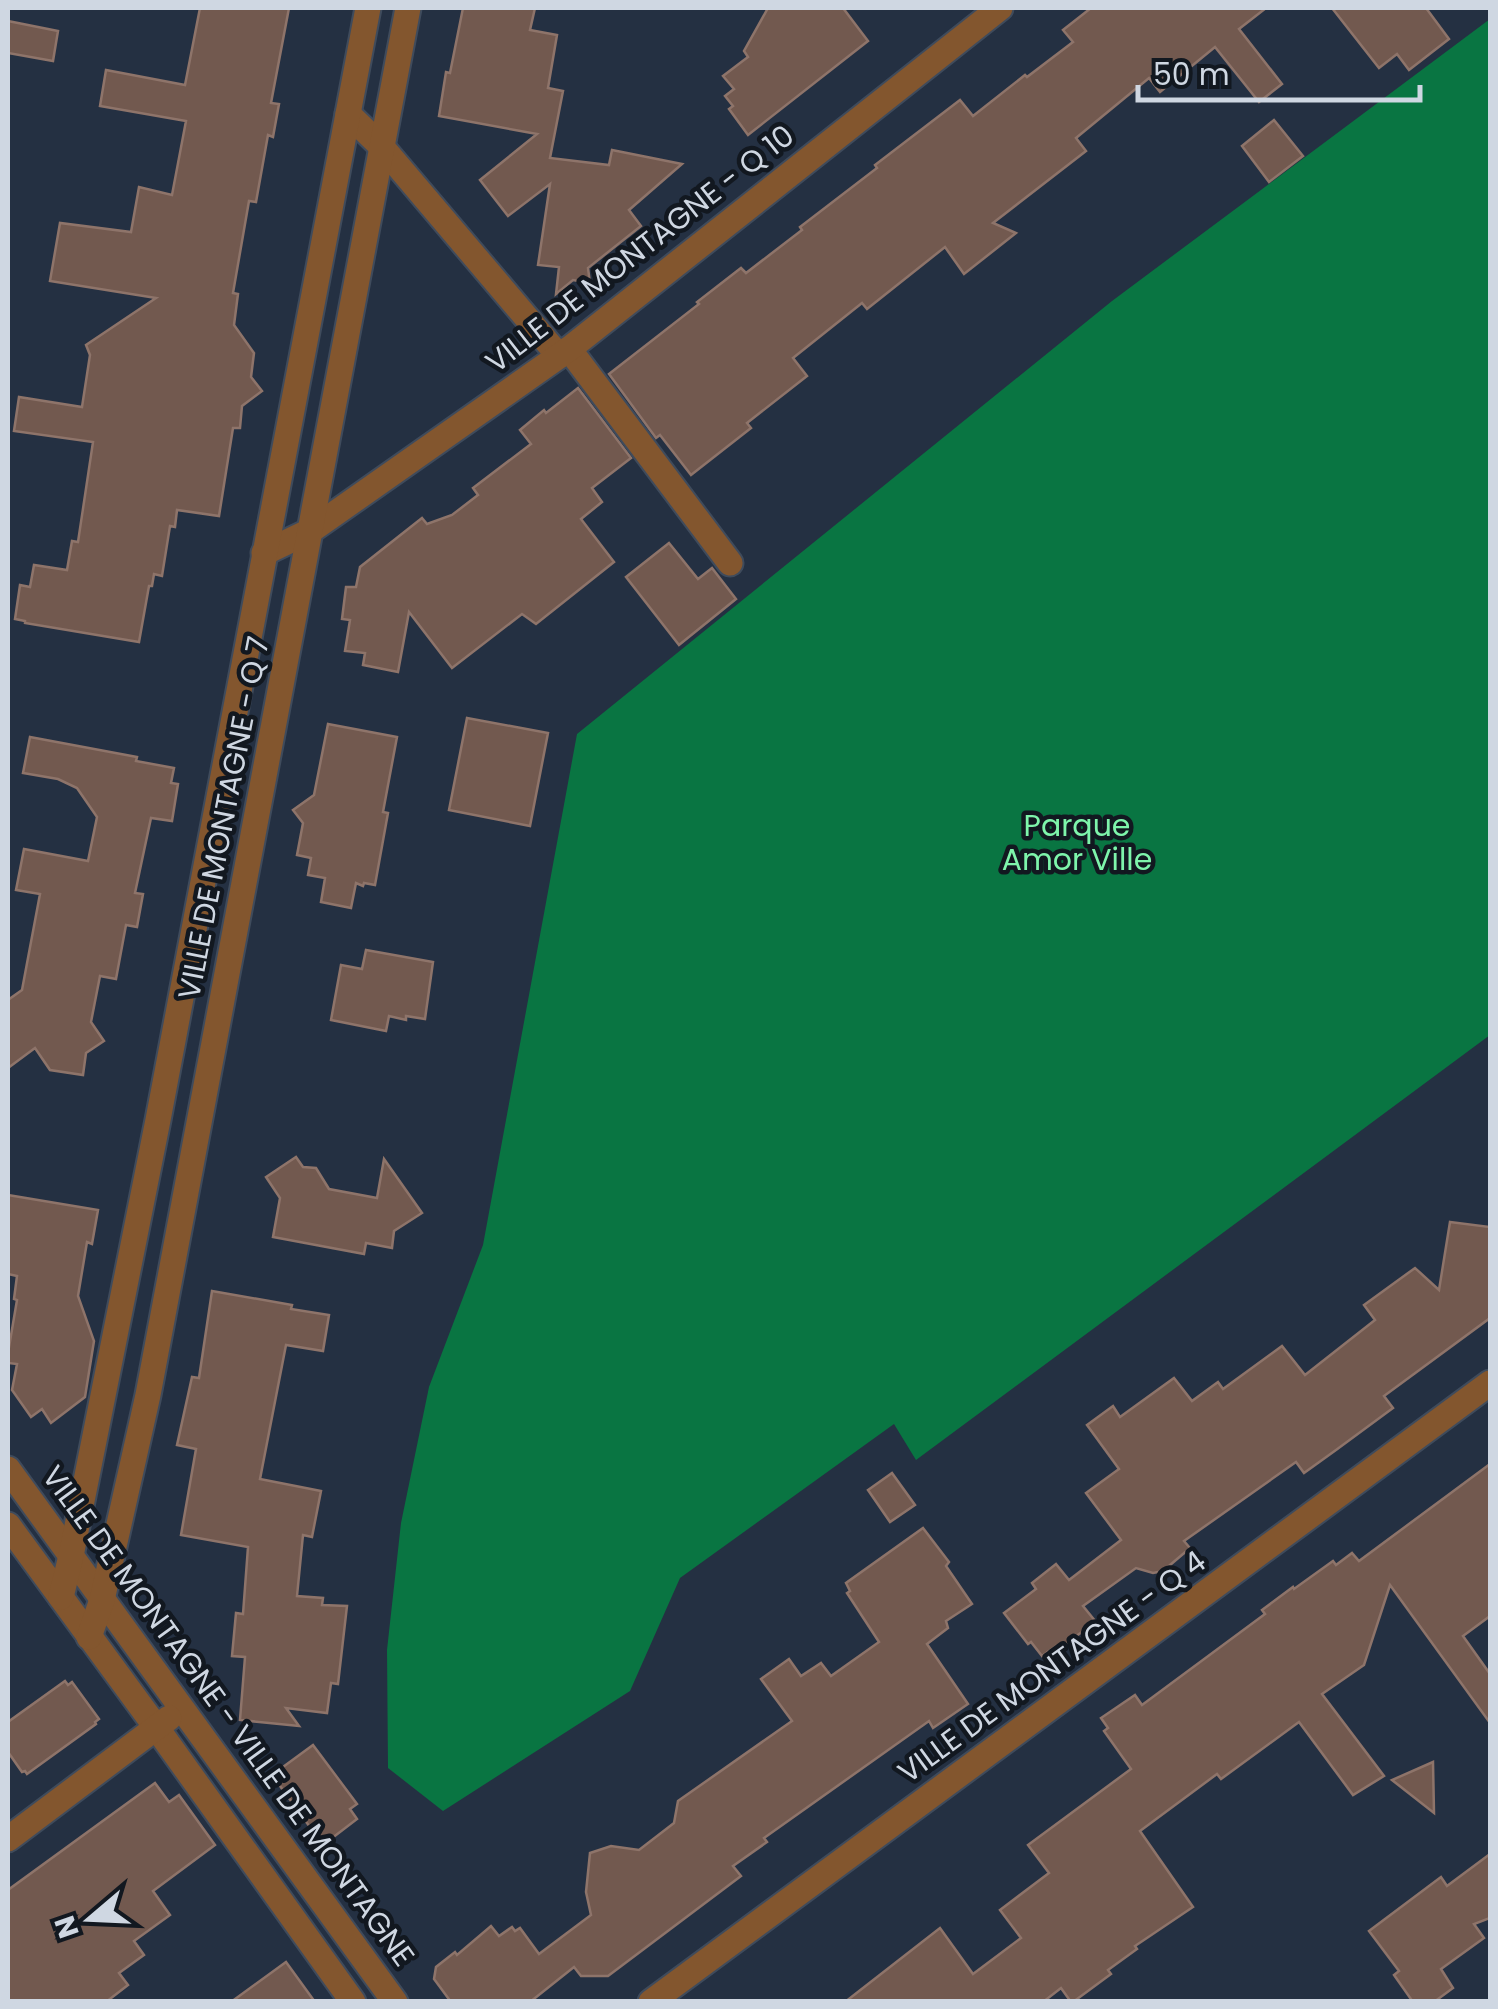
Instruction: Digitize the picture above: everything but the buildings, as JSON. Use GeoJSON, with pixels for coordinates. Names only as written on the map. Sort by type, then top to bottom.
{"type":"FeatureCollection","features":[{"type":"Feature","properties":{"kind":"street","name":"VILLE DE MONTAGNE - Q 7"},"geometry":{"type":"LineString","coordinates":[[61,1597],[158,1120],[368,8]]}},
{"type":"Feature","properties":{"kind":"street","name":"VILLE DE MONTAGNE - Q 7"},"geometry":{"type":"LineString","coordinates":[[89,1637],[102,1600],[148,1395],[408,8]]}},
{"type":"Feature","properties":{"kind":"street","name":"VILLE DE MONTAGNE - Q 10"},"geometry":{"type":"LineString","coordinates":[[264,553],[310,530],[564,353],[1000,8]]}},
{"type":"Feature","properties":{"kind":"street"},"geometry":{"type":"LineString","coordinates":[[348,114],[382,147],[564,353],[730,563]]}},
{"type":"Feature","properties":{"kind":"street","name":"VILLE DE MONTAGNE - Q 4"},"geometry":{"type":"LineString","coordinates":[[652,2002],[1490,1383]]}},
{"type":"Feature","properties":{"kind":"street","name":"VILLE DE MONTAGNE - VILLE DE MONTAGNE"},"geometry":{"type":"LineString","coordinates":[[8,1469],[395,2002]]}},
{"type":"Feature","properties":{"kind":"street"},"geometry":{"type":"LineString","coordinates":[[8,1525],[354,2002]]}},
{"type":"Feature","properties":{"kind":"street"},"geometry":{"type":"LineString","coordinates":[[8,1838],[181,1709]]}},
{"type":"Feature","properties":{"kind":"green space","name":"Parque Amor Ville"},"geometry":{"type":"Polygon","coordinates":[[[1490,19],[1490,1035],[916,1460],[894,1424],[680,1578],[630,1691],[443,1811],[388,1768],[387,1650],[401,1523],[429,1387],[483,1245],[577,734],[1112,301],[1490,19]]]}}]}
